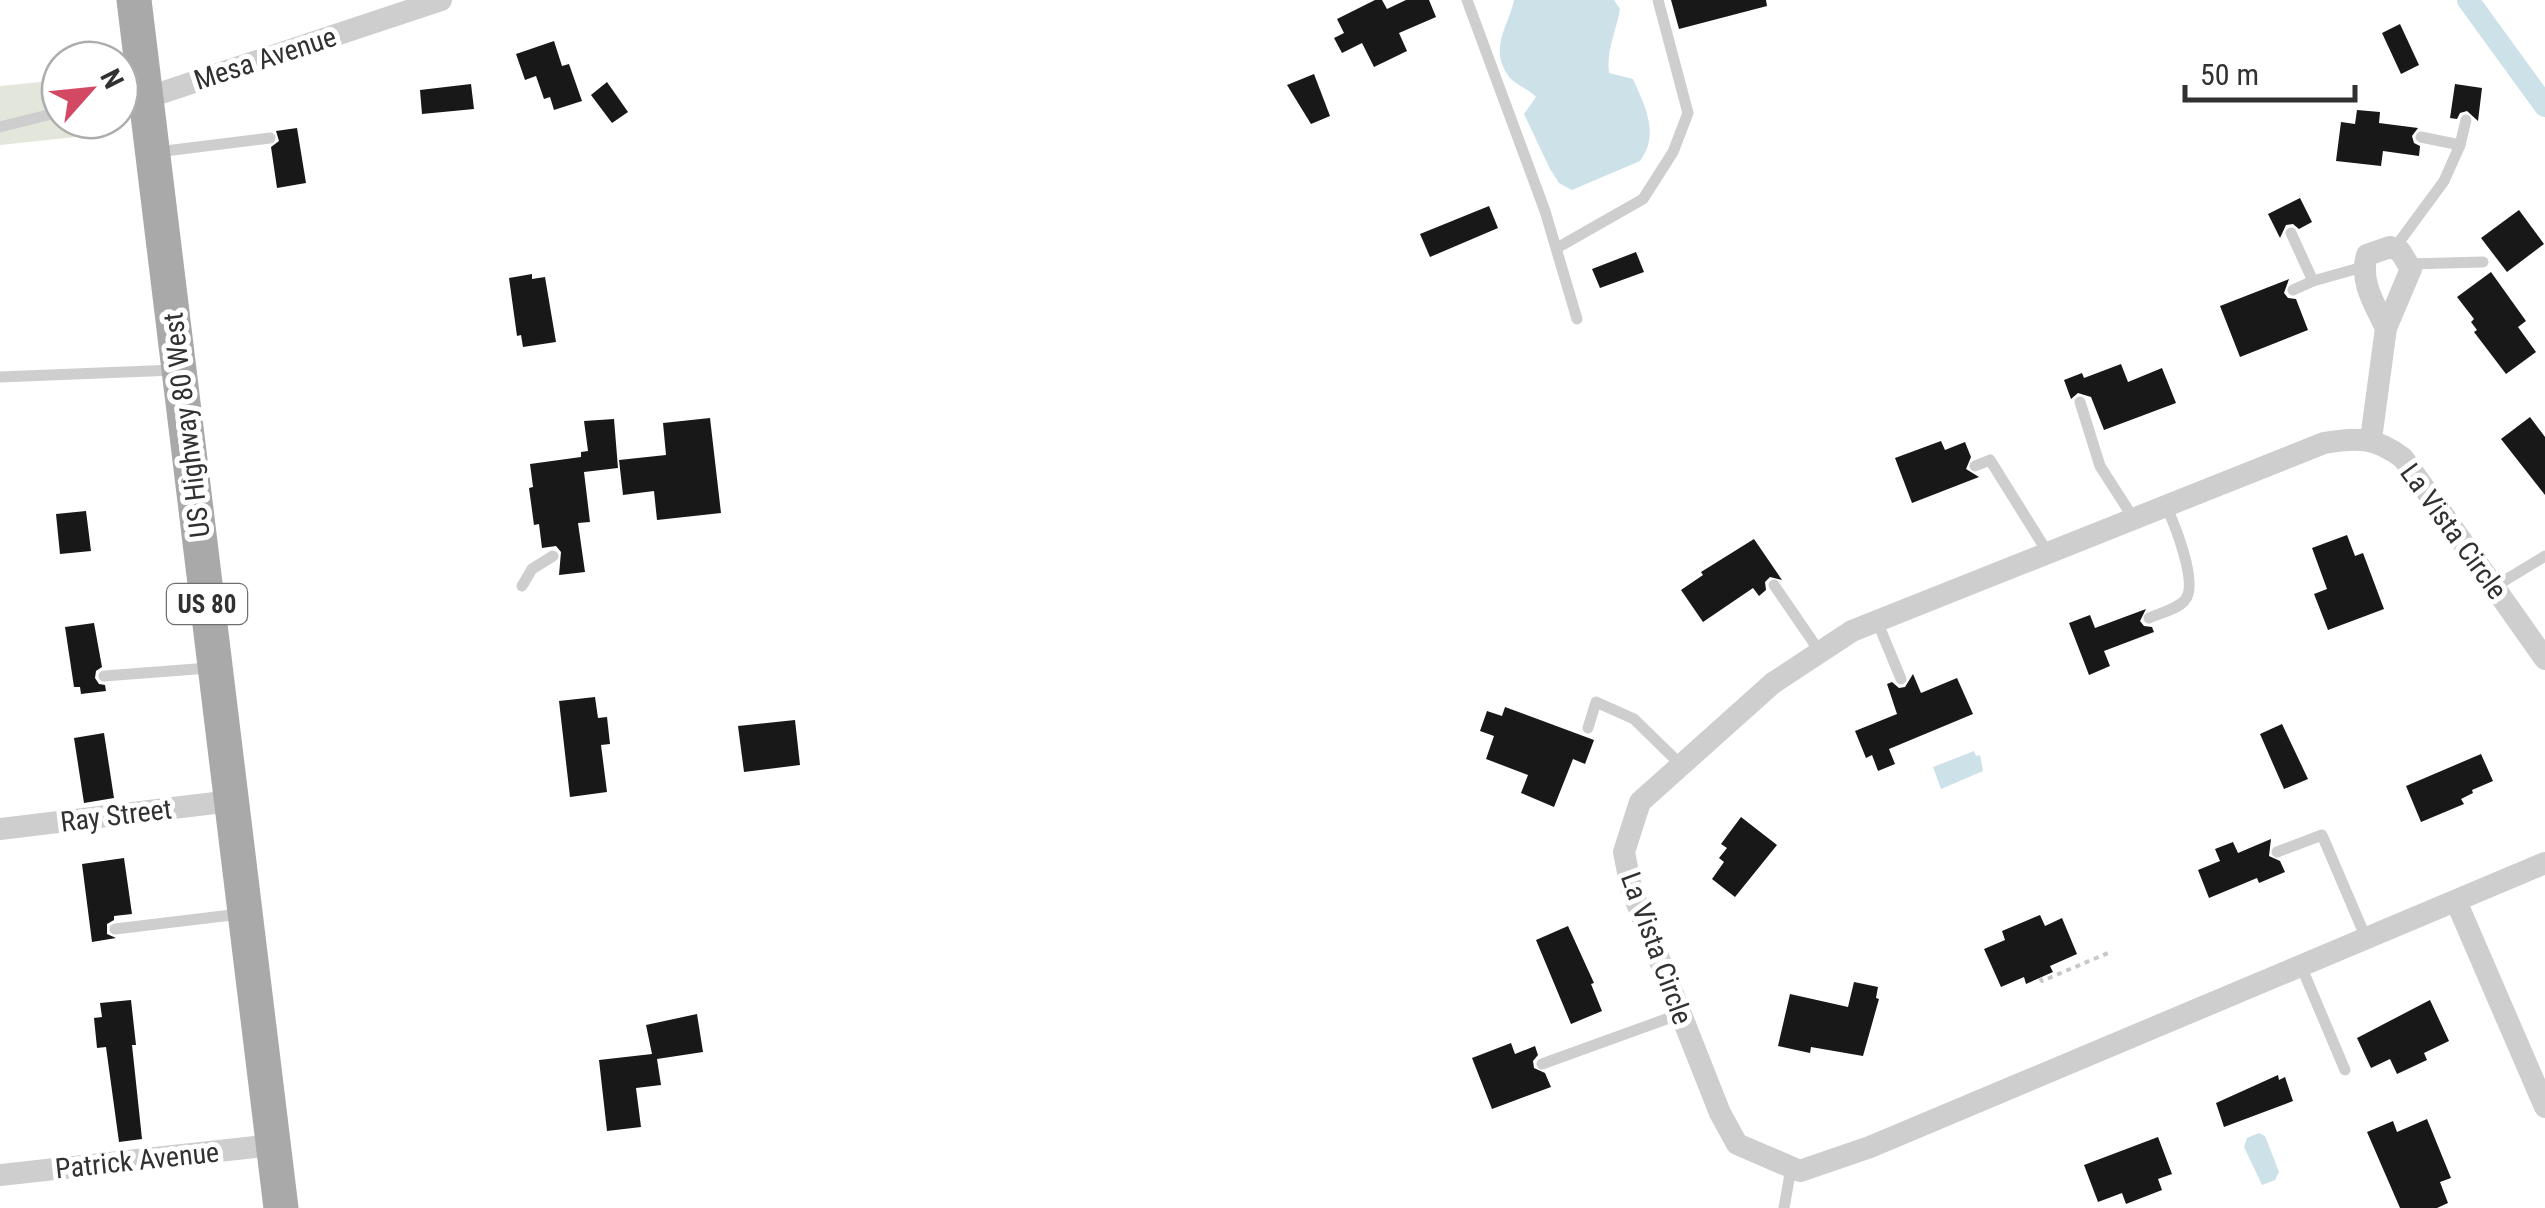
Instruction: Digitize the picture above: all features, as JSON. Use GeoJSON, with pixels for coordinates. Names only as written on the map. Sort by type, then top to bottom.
{"type":"FeatureCollection","features":[{"type":"Feature","properties":{"kind":"main road","name":"US Highway 80 West"},"geometry":{"type":"LineString","coordinates":[[134,0],[134,40]]}},
{"type":"Feature","properties":{"kind":"main road","name":"US Highway 80 West"},"geometry":{"type":"LineString","coordinates":[[140,118],[153,153],[281,1208]]}},
{"type":"Feature","properties":{"kind":"street","name":"Mesa Avenue"},"geometry":{"type":"LineString","coordinates":[[140,97],[441,0]]}},
{"type":"Feature","properties":{"kind":"street"},"geometry":{"type":"LineString","coordinates":[[2371,438],[2386,328],[2406,285],[2402,256],[2377,249],[2368,256],[2364,268],[2366,284],[2386,328]]}},
{"type":"Feature","properties":{"kind":"street","name":"La Vista Circle"},"geometry":{"type":"LineString","coordinates":[[1791,1168],[1737,1144],[1720,1113],[1631,888],[1624,852],[1640,802],[1773,683],[1852,632],[2324,443],[2352,438],[2371,438],[2403,458],[2545,659]]}},
{"type":"Feature","properties":{"kind":"street","name":"Ray Street"},"geometry":{"type":"LineString","coordinates":[[0,829],[232,801]]}},
{"type":"Feature","properties":{"kind":"street"},"geometry":{"type":"LineString","coordinates":[[1791,1168],[1800,1172],[1870,1147],[2545,863]]}},
{"type":"Feature","properties":{"kind":"street"},"geometry":{"type":"LineString","coordinates":[[2456,900],[2545,1106]]}},
{"type":"Feature","properties":{"kind":"street","name":"Patrick Avenue"},"geometry":{"type":"LineString","coordinates":[[0,1175],[273,1144]]}},
{"type":"Feature","properties":{"kind":"lane"},"geometry":{"type":"LineString","coordinates":[[1467,0],[1557,248],[1577,320]]}},
{"type":"Feature","properties":{"kind":"lane"},"geometry":{"type":"LineString","coordinates":[[1557,248],[1643,199],[1673,152],[1688,113],[1658,0]]}},
{"type":"Feature","properties":{"kind":"lane"},"geometry":{"type":"LineString","coordinates":[[0,127],[40,117]]}},
{"type":"Feature","properties":{"kind":"lane"},"geometry":{"type":"LineString","coordinates":[[2466,120],[2444,180],[2402,256],[2483,262]]}},
{"type":"Feature","properties":{"kind":"lane"},"geometry":{"type":"LineString","coordinates":[[2421,137],[2460,144]]}},
{"type":"Feature","properties":{"kind":"lane"},"geometry":{"type":"LineString","coordinates":[[153,153],[270,138]]}},
{"type":"Feature","properties":{"kind":"lane"},"geometry":{"type":"LineString","coordinates":[[2291,233],[2313,280]]}},
{"type":"Feature","properties":{"kind":"lane"},"geometry":{"type":"LineString","coordinates":[[2293,290],[2313,280],[2364,268]]}},
{"type":"Feature","properties":{"kind":"lane"},"geometry":{"type":"LineString","coordinates":[[0,377],[179,370]]}},
{"type":"Feature","properties":{"kind":"lane"},"geometry":{"type":"LineString","coordinates":[[2080,402],[2100,466],[2134,519]]}},
{"type":"Feature","properties":{"kind":"lane"},"geometry":{"type":"LineString","coordinates":[[1975,466],[1990,460],[2048,553]]}},
{"type":"Feature","properties":{"kind":"lane"},"geometry":{"type":"LineString","coordinates":[[2149,618],[2184,602],[2190,592],[2181,538],[2166,506]]}},
{"type":"Feature","properties":{"kind":"lane"},"geometry":{"type":"LineString","coordinates":[[522,586],[532,569],[553,556]]}},
{"type":"Feature","properties":{"kind":"lane"},"geometry":{"type":"LineString","coordinates":[[2494,588],[2545,556]]}},
{"type":"Feature","properties":{"kind":"lane"},"geometry":{"type":"LineString","coordinates":[[1774,585],[1820,652]]}},
{"type":"Feature","properties":{"kind":"lane"},"geometry":{"type":"LineString","coordinates":[[1877,622],[1900,679]]}},
{"type":"Feature","properties":{"kind":"lane"},"geometry":{"type":"LineString","coordinates":[[104,676],[215,668]]}},
{"type":"Feature","properties":{"kind":"lane"},"geometry":{"type":"LineString","coordinates":[[1588,728],[1596,702],[1634,719],[1681,766]]}},
{"type":"Feature","properties":{"kind":"lane"},"geometry":{"type":"LineString","coordinates":[[2277,852],[2322,835],[2366,938]]}},
{"type":"Feature","properties":{"kind":"lane"},"geometry":{"type":"LineString","coordinates":[[115,928],[246,913]]}},
{"type":"Feature","properties":{"kind":"lane"},"geometry":{"type":"LineString","coordinates":[[2301,966],[2345,1070]]}},
{"type":"Feature","properties":{"kind":"lane"},"geometry":{"type":"LineString","coordinates":[[1542,1064],[1680,1014]]}},
{"type":"Feature","properties":{"kind":"lane"},"geometry":{"type":"LineString","coordinates":[[1784,1208],[1791,1168]]}},
{"type":"Feature","properties":{"kind":"path"},"geometry":{"type":"LineString","coordinates":[[2040,978],[2042,981],[2108,953]]}},
{"type":"Feature","properties":{"kind":"shaded area"},"geometry":{"type":"Polygon","coordinates":[[[1514,0],[1614,0],[1620,9],[1610,49],[1609,73],[1633,79],[1646,110],[1649,141],[1640,161],[1572,190],[1559,183],[1524,114],[1536,97],[1510,78],[1500,57],[1514,0]]]}},
{"type":"Feature","properties":{"kind":"shaded area"},"geometry":{"type":"Polygon","coordinates":[[[40,82],[40,140],[47,140],[0,145],[0,86],[40,82]]]}},
{"type":"Feature","properties":{"kind":"shaded area"},"geometry":{"type":"Polygon","coordinates":[[[1974,751],[1976,756],[1980,755],[1983,771],[1941,789],[1933,767],[1974,751]]]}},
{"type":"Feature","properties":{"kind":"shaded area"},"geometry":{"type":"Polygon","coordinates":[[[2259,1133],[2265,1136],[2279,1172],[2275,1180],[2262,1185],[2244,1147],[2247,1138],[2259,1133]]]}},
{"type":"Feature","properties":{"kind":"building"},"geometry":{"type":"Polygon","coordinates":[[[1382,0],[1387,9],[1406,0],[1429,0],[1436,17],[1399,33],[1407,51],[1374,67],[1362,43],[1342,53],[1334,38],[1344,33],[1337,19],[1382,0]]]}},
{"type":"Feature","properties":{"kind":"building"},"geometry":{"type":"Polygon","coordinates":[[[1671,0],[1766,0],[1767,6],[1679,29],[1671,0]]]}},
{"type":"Feature","properties":{"kind":"building"},"geometry":{"type":"Polygon","coordinates":[[[2400,24],[2419,65],[2401,74],[2382,33],[2400,24]]]}},
{"type":"Feature","properties":{"kind":"building"},"geometry":{"type":"Polygon","coordinates":[[[554,41],[562,66],[569,64],[582,101],[554,110],[550,97],[544,99],[536,76],[525,80],[516,54],[554,41]]]}},
{"type":"Feature","properties":{"kind":"building"},"geometry":{"type":"Polygon","coordinates":[[[1314,74],[1330,116],[1311,124],[1287,85],[1314,74]]]}},
{"type":"Feature","properties":{"kind":"building"},"geometry":{"type":"Polygon","coordinates":[[[607,82],[628,112],[612,123],[591,95],[607,82]]]}},
{"type":"Feature","properties":{"kind":"building"},"geometry":{"type":"Polygon","coordinates":[[[471,84],[474,109],[422,114],[420,90],[471,84]]]}},
{"type":"Feature","properties":{"kind":"building"},"geometry":{"type":"Polygon","coordinates":[[[2455,84],[2482,88],[2478,121],[2467,111],[2457,119],[2450,118],[2455,84]]]}},
{"type":"Feature","properties":{"kind":"building"},"geometry":{"type":"Polygon","coordinates":[[[2357,110],[2380,112],[2379,123],[2418,128],[2412,136],[2420,146],[2419,156],[2383,151],[2381,166],[2336,161],[2341,122],[2355,124],[2357,110]]]}},
{"type":"Feature","properties":{"kind":"building"},"geometry":{"type":"Polygon","coordinates":[[[297,128],[306,183],[277,188],[271,147],[279,141],[276,131],[297,128]]]}},
{"type":"Feature","properties":{"kind":"building"},"geometry":{"type":"Polygon","coordinates":[[[2300,198],[2312,222],[2299,229],[2293,224],[2286,225],[2280,238],[2268,214],[2300,198]]]}},
{"type":"Feature","properties":{"kind":"building"},"geometry":{"type":"Polygon","coordinates":[[[1489,206],[1498,228],[1430,257],[1420,234],[1489,206]]]}},
{"type":"Feature","properties":{"kind":"building"},"geometry":{"type":"Polygon","coordinates":[[[2519,210],[2544,244],[2507,272],[2481,238],[2519,210]]]}},
{"type":"Feature","properties":{"kind":"building"},"geometry":{"type":"Polygon","coordinates":[[[1636,252],[1644,272],[1600,288],[1592,269],[1636,252]]]}},
{"type":"Feature","properties":{"kind":"building"},"geometry":{"type":"Polygon","coordinates":[[[2491,272],[2526,321],[2518,327],[2536,352],[2506,374],[2474,332],[2474,319],[2457,297],[2491,272]]]}},
{"type":"Feature","properties":{"kind":"building"},"geometry":{"type":"Polygon","coordinates":[[[532,274],[532,279],[545,277],[556,342],[523,347],[521,335],[517,336],[509,278],[532,274]]]}},
{"type":"Feature","properties":{"kind":"building"},"geometry":{"type":"Polygon","coordinates":[[[2289,279],[2284,293],[2296,299],[2308,330],[2240,357],[2220,306],[2289,279]]]}},
{"type":"Feature","properties":{"kind":"building"},"geometry":{"type":"Polygon","coordinates":[[[2121,364],[2128,382],[2162,368],[2176,403],[2104,430],[2091,397],[2078,393],[2071,399],[2064,380],[2082,373],[2084,378],[2121,364]]]}},
{"type":"Feature","properties":{"kind":"building"},"geometry":{"type":"Polygon","coordinates":[[[2530,417],[2545,437],[2545,495],[2501,439],[2530,417]]]}},
{"type":"Feature","properties":{"kind":"building"},"geometry":{"type":"Polygon","coordinates":[[[710,418],[721,513],[657,520],[654,491],[623,495],[619,460],[666,455],[663,423],[710,418]]]}},
{"type":"Feature","properties":{"kind":"building"},"geometry":{"type":"Polygon","coordinates":[[[614,419],[618,468],[584,472],[590,522],[578,523],[585,572],[559,575],[561,552],[556,546],[542,548],[539,524],[534,525],[530,464],[581,457],[581,452],[588,451],[584,421],[614,419]]]}},
{"type":"Feature","properties":{"kind":"building"},"geometry":{"type":"Polygon","coordinates":[[[1941,441],[1945,450],[1965,442],[1971,457],[1966,469],[1979,477],[1912,503],[1895,458],[1941,441]]]}},
{"type":"Feature","properties":{"kind":"building"},"geometry":{"type":"Polygon","coordinates":[[[86,511],[91,551],[60,554],[56,514],[86,511]]]}},
{"type":"Feature","properties":{"kind":"building"},"geometry":{"type":"Polygon","coordinates":[[[2347,535],[2355,556],[2363,553],[2384,609],[2328,630],[2314,594],[2327,589],[2312,548],[2347,535]]]}},
{"type":"Feature","properties":{"kind":"building"},"geometry":{"type":"Polygon","coordinates":[[[1754,539],[1782,580],[1770,577],[1765,582],[1766,590],[1759,596],[1753,588],[1703,622],[1681,590],[1703,575],[1701,572],[1754,539]]]}},
{"type":"Feature","properties":{"kind":"building"},"geometry":{"type":"Polygon","coordinates":[[[2146,609],[2140,621],[2154,632],[2104,651],[2110,666],[2089,675],[2069,623],[2090,615],[2095,628],[2146,609]]]}},
{"type":"Feature","properties":{"kind":"building"},"geometry":{"type":"Polygon","coordinates":[[[94,623],[102,667],[95,678],[105,685],[106,691],[81,694],[80,687],[74,687],[65,627],[94,623]]]}},
{"type":"Feature","properties":{"kind":"building"},"geometry":{"type":"Polygon","coordinates":[[[1913,674],[1921,693],[1957,678],[1973,714],[1889,749],[1895,764],[1878,771],[1872,755],[1866,758],[1855,731],[1897,714],[1887,684],[1905,687],[1913,674]]]}},
{"type":"Feature","properties":{"kind":"building"},"geometry":{"type":"Polygon","coordinates":[[[595,697],[598,718],[607,717],[610,744],[601,745],[607,792],[570,797],[559,701],[595,697]]]}},
{"type":"Feature","properties":{"kind":"building"},"geometry":{"type":"Polygon","coordinates":[[[1505,707],[1594,740],[1585,764],[1573,759],[1554,807],[1521,793],[1528,775],[1486,759],[1494,736],[1480,731],[1487,711],[1502,716],[1505,707]]]}},
{"type":"Feature","properties":{"kind":"building"},"geometry":{"type":"Polygon","coordinates":[[[795,720],[800,765],[744,772],[738,726],[795,720]]]}},
{"type":"Feature","properties":{"kind":"building"},"geometry":{"type":"Polygon","coordinates":[[[2282,724],[2308,779],[2284,789],[2260,734],[2282,724]]]}},
{"type":"Feature","properties":{"kind":"building"},"geometry":{"type":"Polygon","coordinates":[[[104,733],[114,798],[84,803],[74,738],[104,733]]]}},
{"type":"Feature","properties":{"kind":"building"},"geometry":{"type":"Polygon","coordinates":[[[2481,754],[2493,781],[2472,790],[2461,799],[2464,804],[2421,822],[2406,786],[2481,754]]]}},
{"type":"Feature","properties":{"kind":"building"},"geometry":{"type":"Polygon","coordinates":[[[1741,817],[1777,845],[1735,897],[1712,879],[1724,862],[1719,858],[1727,848],[1721,844],[1741,817]]]}},
{"type":"Feature","properties":{"kind":"building"},"geometry":{"type":"Polygon","coordinates":[[[2271,839],[2269,856],[2280,861],[2285,872],[2259,883],[2257,878],[2209,898],[2198,870],[2220,861],[2215,849],[2233,842],[2238,853],[2271,839]]]}},
{"type":"Feature","properties":{"kind":"building"},"geometry":{"type":"Polygon","coordinates":[[[124,858],[132,914],[114,916],[107,924],[107,934],[116,938],[92,942],[82,864],[124,858]]]}},
{"type":"Feature","properties":{"kind":"building"},"geometry":{"type":"Polygon","coordinates":[[[2040,915],[2045,926],[2062,918],[2077,954],[2050,966],[2053,972],[2026,984],[2024,977],[2001,987],[1984,949],[2005,940],[2002,931],[2040,915]]]}},
{"type":"Feature","properties":{"kind":"building"},"geometry":{"type":"Polygon","coordinates":[[[1568,926],[1602,1011],[1571,1024],[1536,940],[1568,926]]]}},
{"type":"Feature","properties":{"kind":"building"},"geometry":{"type":"Polygon","coordinates":[[[1854,982],[1878,987],[1879,999],[1863,1056],[1811,1047],[1810,1053],[1778,1046],[1790,994],[1848,1007],[1854,982]]]}},
{"type":"Feature","properties":{"kind":"building"},"geometry":{"type":"Polygon","coordinates":[[[131,1000],[142,1139],[119,1142],[106,1047],[97,1048],[94,1018],[102,1017],[100,1003],[131,1000]]]}},
{"type":"Feature","properties":{"kind":"building"},"geometry":{"type":"Polygon","coordinates":[[[2430,1000],[2449,1041],[2424,1053],[2427,1060],[2397,1074],[2390,1059],[2371,1068],[2357,1038],[2430,1000]]]}},
{"type":"Feature","properties":{"kind":"building"},"geometry":{"type":"Polygon","coordinates":[[[697,1014],[703,1052],[657,1059],[661,1085],[636,1088],[641,1127],[607,1131],[599,1060],[652,1054],[646,1025],[697,1014]]]}},
{"type":"Feature","properties":{"kind":"building"},"geometry":{"type":"Polygon","coordinates":[[[1511,1043],[1515,1054],[1535,1046],[1538,1055],[1533,1061],[1534,1068],[1545,1073],[1551,1087],[1492,1109],[1472,1058],[1511,1043]]]}},
{"type":"Feature","properties":{"kind":"building"},"geometry":{"type":"Polygon","coordinates":[[[2278,1075],[2279,1080],[2285,1077],[2293,1101],[2224,1127],[2216,1103],[2278,1075]]]}},
{"type":"Feature","properties":{"kind":"building"},"geometry":{"type":"Polygon","coordinates":[[[2427,1119],[2451,1178],[2440,1182],[2448,1203],[2437,1208],[2400,1208],[2367,1132],[2393,1121],[2397,1132],[2427,1119]]]}},
{"type":"Feature","properties":{"kind":"building"},"geometry":{"type":"Polygon","coordinates":[[[2158,1137],[2172,1174],[2158,1179],[2162,1190],[2126,1204],[2122,1193],[2098,1202],[2084,1165],[2158,1137]]]}},
{"type":"Feature","properties":{"kind":"waterway"},"geometry":{"type":"LineString","coordinates":[[2468,0],[2545,106]]}}]}
